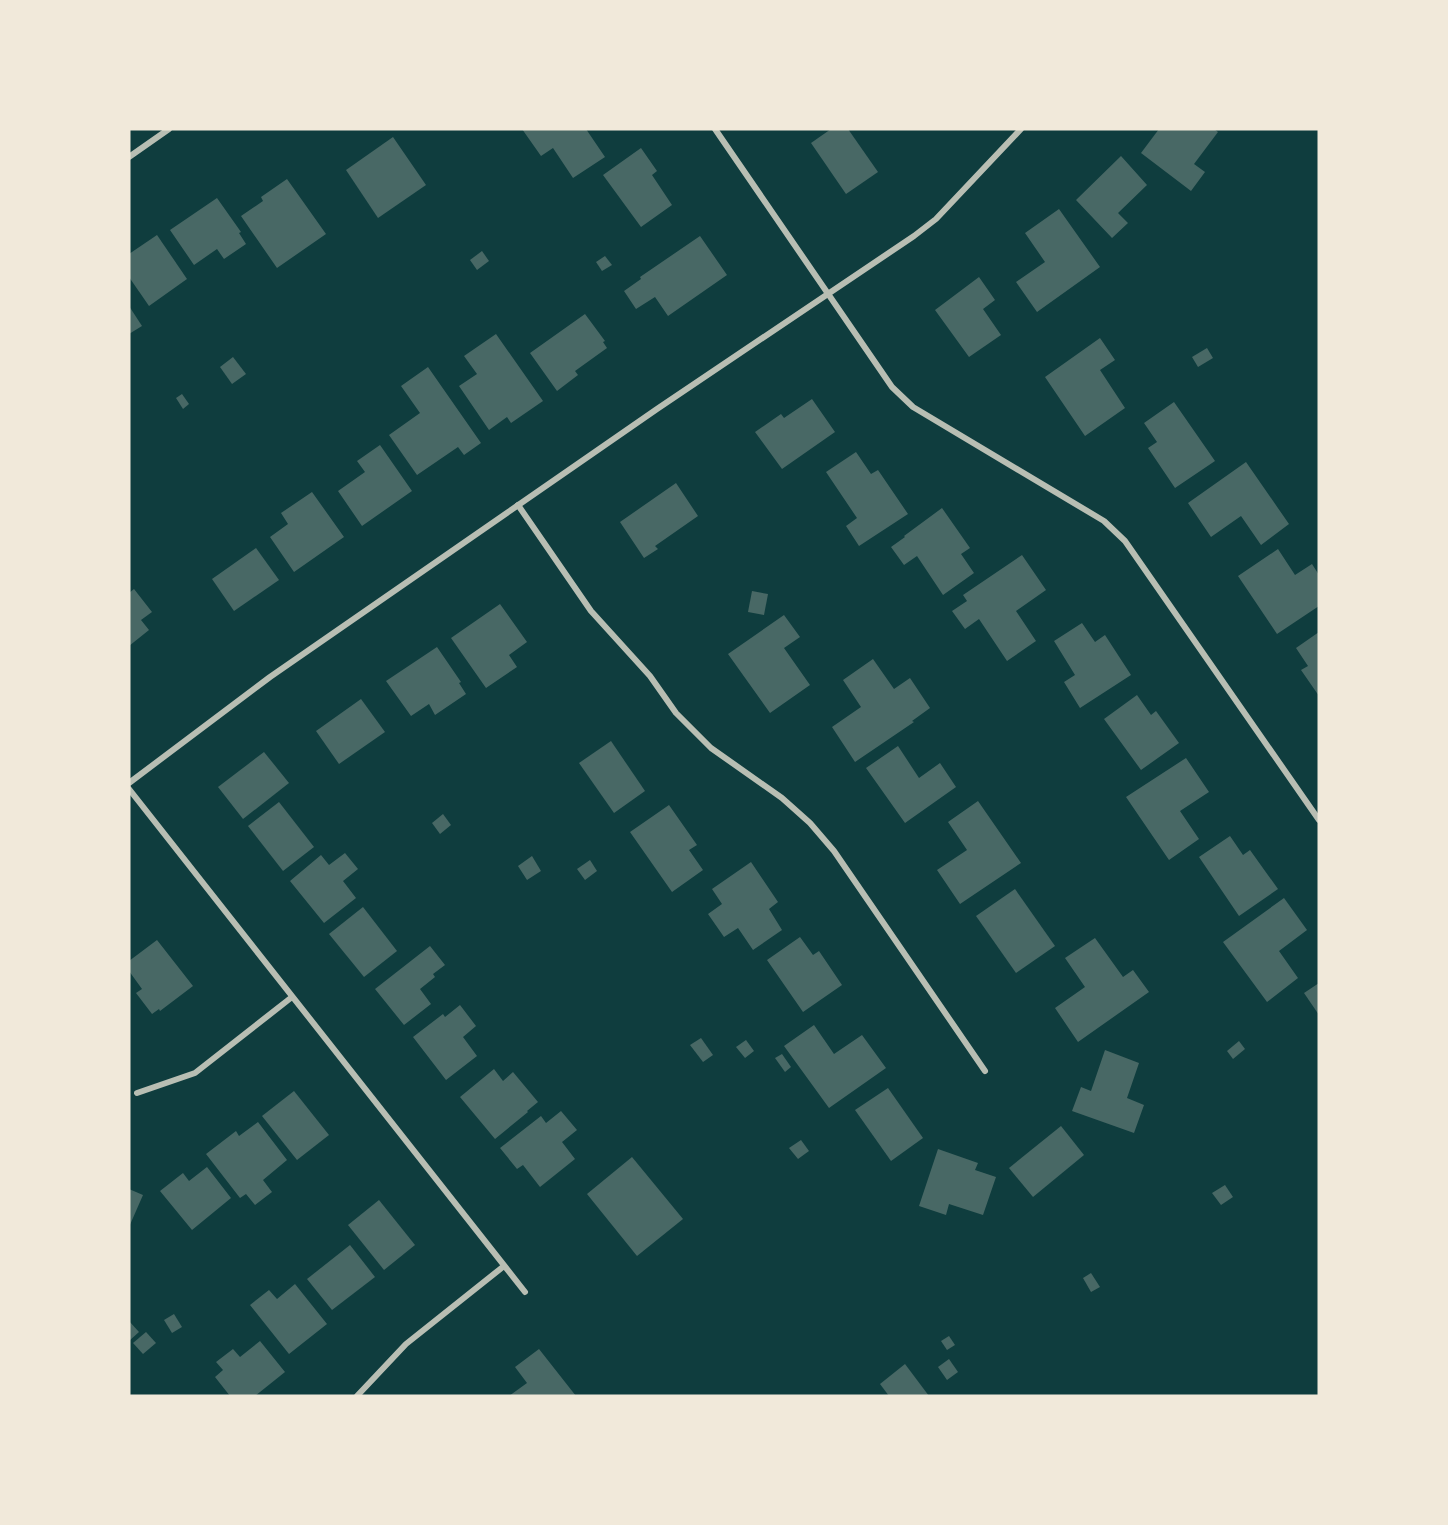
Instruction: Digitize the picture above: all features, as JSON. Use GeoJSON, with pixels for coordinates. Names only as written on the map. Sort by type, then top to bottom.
{"type":"FeatureCollection","features":[{"type":"Feature","properties":{"kind":"street"},"geometry":{"type":"LineString","coordinates":[[129,157],[169,129]]}},
{"type":"Feature","properties":{"kind":"street"},"geometry":{"type":"LineString","coordinates":[[715,129],[892,387],[913,407],[1104,521],[1125,540],[1319,820]]}},
{"type":"Feature","properties":{"kind":"street"},"geometry":{"type":"LineString","coordinates":[[129,783],[270,677],[914,236],[936,219],[1021,129]]}},
{"type":"Feature","properties":{"kind":"street"},"geometry":{"type":"LineString","coordinates":[[518,505],[591,611],[650,676],[676,713],[711,748],[782,798],[810,823],[834,851],[985,1071]]}},
{"type":"Feature","properties":{"kind":"street"},"geometry":{"type":"LineString","coordinates":[[129,789],[525,1292]]}},
{"type":"Feature","properties":{"kind":"street"},"geometry":{"type":"LineString","coordinates":[[137,1093],[195,1073],[292,997]]}},
{"type":"Feature","properties":{"kind":"street"},"geometry":{"type":"LineString","coordinates":[[357,1396],[406,1344],[504,1266]]}},
{"type":"Feature","properties":{"kind":"building"},"geometry":{"type":"Polygon","coordinates":[[[522,129],[586,129],[605,157],[573,178],[553,148],[541,156],[522,129]]]}},
{"type":"Feature","properties":{"kind":"building"},"geometry":{"type":"Polygon","coordinates":[[[831,129],[848,129],[878,172],[846,194],[811,143],[831,129]]]}},
{"type":"Feature","properties":{"kind":"building"},"geometry":{"type":"Polygon","coordinates":[[[1159,129],[1214,129],[1218,132],[1194,164],[1205,172],[1191,191],[1141,153],[1159,129]]]}},
{"type":"Feature","properties":{"kind":"building"},"geometry":{"type":"Polygon","coordinates":[[[393,137],[426,185],[378,218],[346,170],[393,137]]]}},
{"type":"Feature","properties":{"kind":"building"},"geometry":{"type":"Polygon","coordinates":[[[641,148],[657,171],[652,175],[672,205],[641,227],[603,175],[641,148]]]}},
{"type":"Feature","properties":{"kind":"building"},"geometry":{"type":"Polygon","coordinates":[[[1121,156],[1147,185],[1118,213],[1128,223],[1112,238],[1076,200],[1121,156]]]}},
{"type":"Feature","properties":{"kind":"building"},"geometry":{"type":"Polygon","coordinates":[[[287,179],[326,234],[277,268],[241,216],[263,201],[261,197],[287,179]]]}},
{"type":"Feature","properties":{"kind":"building"},"geometry":{"type":"Polygon","coordinates":[[[217,198],[241,232],[239,233],[246,244],[224,259],[217,249],[194,265],[170,230],[217,198]]]}},
{"type":"Feature","properties":{"kind":"building"},"geometry":{"type":"Polygon","coordinates":[[[1059,209],[1100,267],[1037,312],[1016,282],[1045,262],[1025,233],[1059,209]]]}},
{"type":"Feature","properties":{"kind":"building"},"geometry":{"type":"Polygon","coordinates":[[[157,235],[187,279],[149,306],[129,277],[129,254],[157,235]]]}},
{"type":"Feature","properties":{"kind":"building"},"geometry":{"type":"Polygon","coordinates":[[[700,236],[727,275],[668,316],[655,297],[636,309],[624,291],[641,279],[640,277],[700,236]]]}},
{"type":"Feature","properties":{"kind":"building"},"geometry":{"type":"Polygon","coordinates":[[[482,251],[489,261],[477,270],[470,260],[482,251]]]}},
{"type":"Feature","properties":{"kind":"building"},"geometry":{"type":"Polygon","coordinates":[[[605,256],[612,265],[602,271],[596,262],[605,256]]]}},
{"type":"Feature","properties":{"kind":"building"},"geometry":{"type":"Polygon","coordinates":[[[979,277],[995,300],[983,309],[1001,335],[969,357],[935,310],[979,277]]]}},
{"type":"Feature","properties":{"kind":"building"},"geometry":{"type":"Polygon","coordinates":[[[129,306],[142,326],[129,334],[129,306]]]}},
{"type":"Feature","properties":{"kind":"building"},"geometry":{"type":"Polygon","coordinates":[[[585,314],[605,341],[603,342],[607,348],[575,371],[578,375],[557,391],[530,353],[585,314]]]}},
{"type":"Feature","properties":{"kind":"building"},"geometry":{"type":"Polygon","coordinates":[[[496,334],[543,401],[511,423],[507,417],[489,430],[459,386],[477,374],[464,356],[496,334]]]}},
{"type":"Feature","properties":{"kind":"building"},"geometry":{"type":"Polygon","coordinates":[[[1100,338],[1115,360],[1100,370],[1125,408],[1085,436],[1045,377],[1100,338]]]}},
{"type":"Feature","properties":{"kind":"building"},"geometry":{"type":"Polygon","coordinates":[[[1207,348],[1213,358],[1198,367],[1192,357],[1207,348]]]}},
{"type":"Feature","properties":{"kind":"building"},"geometry":{"type":"Polygon","coordinates":[[[233,357],[246,374],[232,384],[220,367],[233,357]]]}},
{"type":"Feature","properties":{"kind":"building"},"geometry":{"type":"Polygon","coordinates":[[[428,367],[481,443],[464,455],[458,447],[417,475],[389,435],[420,413],[401,386],[428,367]]]}},
{"type":"Feature","properties":{"kind":"building"},"geometry":{"type":"Polygon","coordinates":[[[182,394],[189,404],[183,409],[176,398],[182,394]]]}},
{"type":"Feature","properties":{"kind":"building"},"geometry":{"type":"Polygon","coordinates":[[[812,399],[835,432],[782,469],[755,432],[781,414],[784,418],[812,399]]]}},
{"type":"Feature","properties":{"kind":"building"},"geometry":{"type":"Polygon","coordinates":[[[1174,402],[1215,461],[1175,488],[1148,448],[1157,442],[1144,423],[1174,402]]]}},
{"type":"Feature","properties":{"kind":"building"},"geometry":{"type":"Polygon","coordinates":[[[380,445],[412,491],[362,526],[338,491],[365,472],[357,461],[380,445]]]}},
{"type":"Feature","properties":{"kind":"building"},"geometry":{"type":"Polygon","coordinates":[[[856,452],[871,474],[878,470],[908,514],[859,546],[846,526],[857,518],[826,472],[856,452]]]}},
{"type":"Feature","properties":{"kind":"building"},"geometry":{"type":"Polygon","coordinates":[[[1246,462],[1289,524],[1261,545],[1241,516],[1211,537],[1188,503],[1246,462]]]}},
{"type":"Feature","properties":{"kind":"building"},"geometry":{"type":"Polygon","coordinates":[[[676,483],[698,516],[655,546],[658,549],[644,558],[620,522],[676,483]]]}},
{"type":"Feature","properties":{"kind":"building"},"geometry":{"type":"Polygon","coordinates":[[[312,492],[344,537],[294,572],[270,537],[288,524],[281,513],[312,492]]]}},
{"type":"Feature","properties":{"kind":"building"},"geometry":{"type":"Polygon","coordinates":[[[942,508],[970,548],[961,554],[974,573],[943,595],[917,556],[904,565],[891,547],[942,508]]]}},
{"type":"Feature","properties":{"kind":"building"},"geometry":{"type":"Polygon","coordinates":[[[256,548],[279,580],[234,611],[212,579],[256,548]]]}},
{"type":"Feature","properties":{"kind":"building"},"geometry":{"type":"Polygon","coordinates":[[[1278,549],[1295,575],[1312,564],[1319,575],[1319,606],[1277,634],[1238,576],[1278,549]]]}},
{"type":"Feature","properties":{"kind":"building"},"geometry":{"type":"Polygon","coordinates":[[[1022,555],[1046,590],[1016,611],[1036,641],[1007,661],[979,619],[965,629],[952,611],[967,601],[963,595],[1022,555]]]}},
{"type":"Feature","properties":{"kind":"building"},"geometry":{"type":"Polygon","coordinates":[[[134,589],[152,612],[141,620],[149,630],[129,646],[129,593],[134,589]]]}},
{"type":"Feature","properties":{"kind":"building"},"geometry":{"type":"Polygon","coordinates":[[[752,591],[768,594],[764,615],[748,612],[752,591]]]}},
{"type":"Feature","properties":{"kind":"building"},"geometry":{"type":"Polygon","coordinates":[[[500,604],[527,642],[509,655],[517,667],[486,688],[451,638],[500,604]]]}},
{"type":"Feature","properties":{"kind":"building"},"geometry":{"type":"Polygon","coordinates":[[[784,615],[800,637],[784,648],[810,685],[770,713],[728,654],[784,615]]]}},
{"type":"Feature","properties":{"kind":"building"},"geometry":{"type":"Polygon","coordinates":[[[1082,623],[1095,642],[1105,635],[1131,675],[1080,708],[1064,682],[1075,675],[1054,641],[1082,623]]]}},
{"type":"Feature","properties":{"kind":"building"},"geometry":{"type":"Polygon","coordinates":[[[1319,632],[1319,696],[1301,670],[1308,666],[1296,648],[1319,632]]]}},
{"type":"Feature","properties":{"kind":"building"},"geometry":{"type":"Polygon","coordinates":[[[437,647],[461,682],[459,683],[466,694],[435,715],[429,704],[411,716],[386,681],[437,647]]]}},
{"type":"Feature","properties":{"kind":"building"},"geometry":{"type":"Polygon","coordinates":[[[873,659],[894,689],[910,678],[930,708],[912,721],[914,722],[855,762],[832,727],[861,707],[843,680],[873,659]]]}},
{"type":"Feature","properties":{"kind":"building"},"geometry":{"type":"Polygon","coordinates":[[[1137,695],[1151,715],[1156,711],[1179,743],[1141,770],[1104,719],[1137,695]]]}},
{"type":"Feature","properties":{"kind":"building"},"geometry":{"type":"Polygon","coordinates":[[[361,699],[385,732],[339,764],[316,731],[361,699]]]}},
{"type":"Feature","properties":{"kind":"building"},"geometry":{"type":"Polygon","coordinates":[[[611,741],[645,791],[614,813],[579,763],[611,741]]]}},
{"type":"Feature","properties":{"kind":"building"},"geometry":{"type":"Polygon","coordinates":[[[898,746],[919,778],[940,763],[956,787],[905,823],[866,768],[898,746]]]}},
{"type":"Feature","properties":{"kind":"building"},"geometry":{"type":"Polygon","coordinates":[[[264,752],[289,783],[243,819],[218,787],[264,752]]]}},
{"type":"Feature","properties":{"kind":"building"},"geometry":{"type":"Polygon","coordinates":[[[1186,758],[1209,792],[1180,811],[1199,839],[1169,860],[1126,797],[1186,758]]]}},
{"type":"Feature","properties":{"kind":"building"},"geometry":{"type":"Polygon","coordinates":[[[978,801],[1021,863],[960,904],[937,870],[967,850],[948,822],[978,801]]]}},
{"type":"Feature","properties":{"kind":"building"},"geometry":{"type":"Polygon","coordinates":[[[279,802],[314,847],[283,871],[248,826],[279,802]]]}},
{"type":"Feature","properties":{"kind":"building"},"geometry":{"type":"Polygon","coordinates":[[[669,805],[697,845],[689,850],[703,870],[672,892],[630,832],[669,805]]]}},
{"type":"Feature","properties":{"kind":"building"},"geometry":{"type":"Polygon","coordinates":[[[443,814],[451,825],[440,834],[432,823],[443,814]]]}},
{"type":"Feature","properties":{"kind":"building"},"geometry":{"type":"Polygon","coordinates":[[[1230,836],[1243,855],[1250,850],[1278,889],[1239,916],[1199,857],[1230,836]]]}},
{"type":"Feature","properties":{"kind":"building"},"geometry":{"type":"Polygon","coordinates":[[[345,853],[358,869],[343,881],[356,898],[324,923],[290,881],[321,855],[329,865],[345,853]]]}},
{"type":"Feature","properties":{"kind":"building"},"geometry":{"type":"Polygon","coordinates":[[[532,856],[541,871],[527,880],[518,866],[532,856]]]}},
{"type":"Feature","properties":{"kind":"building"},"geometry":{"type":"Polygon","coordinates":[[[590,860],[597,871],[585,880],[577,869],[590,860]]]}},
{"type":"Feature","properties":{"kind":"building"},"geometry":{"type":"Polygon","coordinates":[[[751,862],[778,902],[769,909],[782,930],[753,950],[738,928],[724,937],[708,914],[722,904],[712,889],[751,862]]]}},
{"type":"Feature","properties":{"kind":"building"},"geometry":{"type":"Polygon","coordinates":[[[1015,889],[1055,946],[1016,973],[976,916],[1015,889]]]}},
{"type":"Feature","properties":{"kind":"building"},"geometry":{"type":"Polygon","coordinates":[[[1284,898],[1307,930],[1279,951],[1298,978],[1267,1002],[1223,942],[1284,898]]]}},
{"type":"Feature","properties":{"kind":"building"},"geometry":{"type":"Polygon","coordinates":[[[363,907],[397,951],[364,977],[329,934],[363,907]]]}},
{"type":"Feature","properties":{"kind":"building"},"geometry":{"type":"Polygon","coordinates":[[[800,937],[813,955],[819,951],[842,985],[803,1012],[767,960],[800,937]]]}},
{"type":"Feature","properties":{"kind":"building"},"geometry":{"type":"Polygon","coordinates":[[[1095,938],[1123,977],[1133,970],[1149,992],[1078,1042],[1055,1008],[1085,987],[1065,958],[1095,938]]]}},
{"type":"Feature","properties":{"kind":"building"},"geometry":{"type":"Polygon","coordinates":[[[157,940],[193,986],[160,1011],[159,1009],[152,1014],[136,993],[142,989],[129,971],[129,961],[157,940]]]}},
{"type":"Feature","properties":{"kind":"building"},"geometry":{"type":"Polygon","coordinates":[[[430,946],[445,965],[433,974],[435,977],[420,989],[431,1004],[404,1025],[375,989],[430,946]]]}},
{"type":"Feature","properties":{"kind":"building"},"geometry":{"type":"Polygon","coordinates":[[[1319,983],[1319,1015],[1304,993],[1319,983]]]}},
{"type":"Feature","properties":{"kind":"building"},"geometry":{"type":"Polygon","coordinates":[[[460,1005],[476,1026],[463,1037],[477,1056],[446,1080],[413,1037],[443,1014],[445,1017],[460,1005]]]}},
{"type":"Feature","properties":{"kind":"building"},"geometry":{"type":"Polygon","coordinates":[[[814,1025],[834,1054],[862,1035],[886,1068],[829,1108],[784,1046],[814,1025]]]}},
{"type":"Feature","properties":{"kind":"building"},"geometry":{"type":"Polygon","coordinates":[[[701,1038],[713,1055],[703,1062],[690,1045],[701,1038]]]}},
{"type":"Feature","properties":{"kind":"building"},"geometry":{"type":"Polygon","coordinates":[[[746,1040],[754,1051],[745,1058],[736,1047],[746,1040]]]}},
{"type":"Feature","properties":{"kind":"building"},"geometry":{"type":"Polygon","coordinates":[[[1239,1041],[1245,1049],[1233,1059],[1227,1051],[1239,1041]]]}},
{"type":"Feature","properties":{"kind":"building"},"geometry":{"type":"Polygon","coordinates":[[[1105,1050],[1139,1063],[1127,1098],[1144,1105],[1134,1133],[1072,1111],[1081,1087],[1091,1091],[1105,1050]]]}},
{"type":"Feature","properties":{"kind":"building"},"geometry":{"type":"Polygon","coordinates":[[[782,1054],[791,1067],[785,1072],[775,1058],[782,1054]]]}},
{"type":"Feature","properties":{"kind":"building"},"geometry":{"type":"Polygon","coordinates":[[[494,1069],[503,1081],[513,1072],[538,1102],[495,1139],[460,1097],[494,1069]]]}},
{"type":"Feature","properties":{"kind":"building"},"geometry":{"type":"Polygon","coordinates":[[[888,1088],[923,1138],[891,1161],[855,1110],[888,1088]]]}},
{"type":"Feature","properties":{"kind":"building"},"geometry":{"type":"Polygon","coordinates":[[[294,1091],[329,1135],[297,1160],[262,1116],[294,1091]]]}},
{"type":"Feature","properties":{"kind":"building"},"geometry":{"type":"Polygon","coordinates":[[[561,1111],[577,1130],[562,1142],[575,1159],[540,1187],[523,1165],[517,1169],[500,1148],[541,1116],[546,1123],[561,1111]]]}},
{"type":"Feature","properties":{"kind":"building"},"geometry":{"type":"Polygon","coordinates":[[[258,1122],[287,1160],[263,1180],[272,1192],[255,1205],[246,1194],[240,1198],[206,1154],[236,1131],[239,1136],[258,1122]]]}},
{"type":"Feature","properties":{"kind":"building"},"geometry":{"type":"Polygon","coordinates":[[[1061,1126],[1084,1155],[1033,1197],[1009,1168],[1061,1126]]]}},
{"type":"Feature","properties":{"kind":"building"},"geometry":{"type":"Polygon","coordinates":[[[801,1140],[809,1151],[798,1159],[789,1148],[801,1140]]]}},
{"type":"Feature","properties":{"kind":"building"},"geometry":{"type":"Polygon","coordinates":[[[938,1149],[978,1163],[975,1170],[996,1177],[983,1215],[949,1204],[946,1215],[919,1206],[938,1149]]]}},
{"type":"Feature","properties":{"kind":"building"},"geometry":{"type":"Polygon","coordinates":[[[632,1157],[683,1219],[637,1256],[587,1194],[632,1157]]]}},
{"type":"Feature","properties":{"kind":"building"},"geometry":{"type":"Polygon","coordinates":[[[207,1167],[231,1198],[192,1230],[160,1191],[183,1173],[189,1181],[207,1167]]]}},
{"type":"Feature","properties":{"kind":"building"},"geometry":{"type":"Polygon","coordinates":[[[1225,1185],[1233,1197],[1221,1205],[1212,1193],[1225,1185]]]}},
{"type":"Feature","properties":{"kind":"building"},"geometry":{"type":"Polygon","coordinates":[[[129,1189],[143,1195],[129,1227],[129,1189]]]}},
{"type":"Feature","properties":{"kind":"building"},"geometry":{"type":"Polygon","coordinates":[[[379,1200],[415,1245],[384,1270],[348,1225],[379,1200]]]}},
{"type":"Feature","properties":{"kind":"building"},"geometry":{"type":"Polygon","coordinates":[[[350,1245],[375,1277],[332,1310],[307,1279],[350,1245]]]}},
{"type":"Feature","properties":{"kind":"building"},"geometry":{"type":"Polygon","coordinates":[[[1091,1273],[1100,1287],[1091,1292],[1083,1278],[1091,1273]]]}},
{"type":"Feature","properties":{"kind":"building"},"geometry":{"type":"Polygon","coordinates":[[[295,1284],[327,1324],[289,1354],[250,1305],[269,1290],[277,1299],[295,1284]]]}},
{"type":"Feature","properties":{"kind":"building"},"geometry":{"type":"Polygon","coordinates":[[[174,1314],[182,1327],[172,1333],[164,1320],[174,1314]]]}},
{"type":"Feature","properties":{"kind":"building"},"geometry":{"type":"Polygon","coordinates":[[[129,1321],[139,1332],[129,1341],[129,1321]]]}},
{"type":"Feature","properties":{"kind":"building"},"geometry":{"type":"Polygon","coordinates":[[[146,1332],[156,1343],[143,1354],[133,1343],[146,1332]]]}},
{"type":"Feature","properties":{"kind":"building"},"geometry":{"type":"Polygon","coordinates":[[[949,1336],[955,1345],[947,1350],[941,1341],[949,1336]]]}},
{"type":"Feature","properties":{"kind":"building"},"geometry":{"type":"Polygon","coordinates":[[[260,1341],[285,1372],[255,1396],[230,1396],[215,1377],[223,1370],[216,1362],[233,1349],[240,1357],[260,1341]]]}},
{"type":"Feature","properties":{"kind":"building"},"geometry":{"type":"Polygon","coordinates":[[[539,1349],[576,1396],[509,1396],[527,1383],[515,1367],[539,1349]]]}},
{"type":"Feature","properties":{"kind":"building"},"geometry":{"type":"Polygon","coordinates":[[[949,1359],[958,1372],[947,1380],[938,1367],[949,1359]]]}},
{"type":"Feature","properties":{"kind":"building"},"geometry":{"type":"Polygon","coordinates":[[[905,1364],[929,1396],[889,1396],[880,1384],[905,1364]]]}}]}
